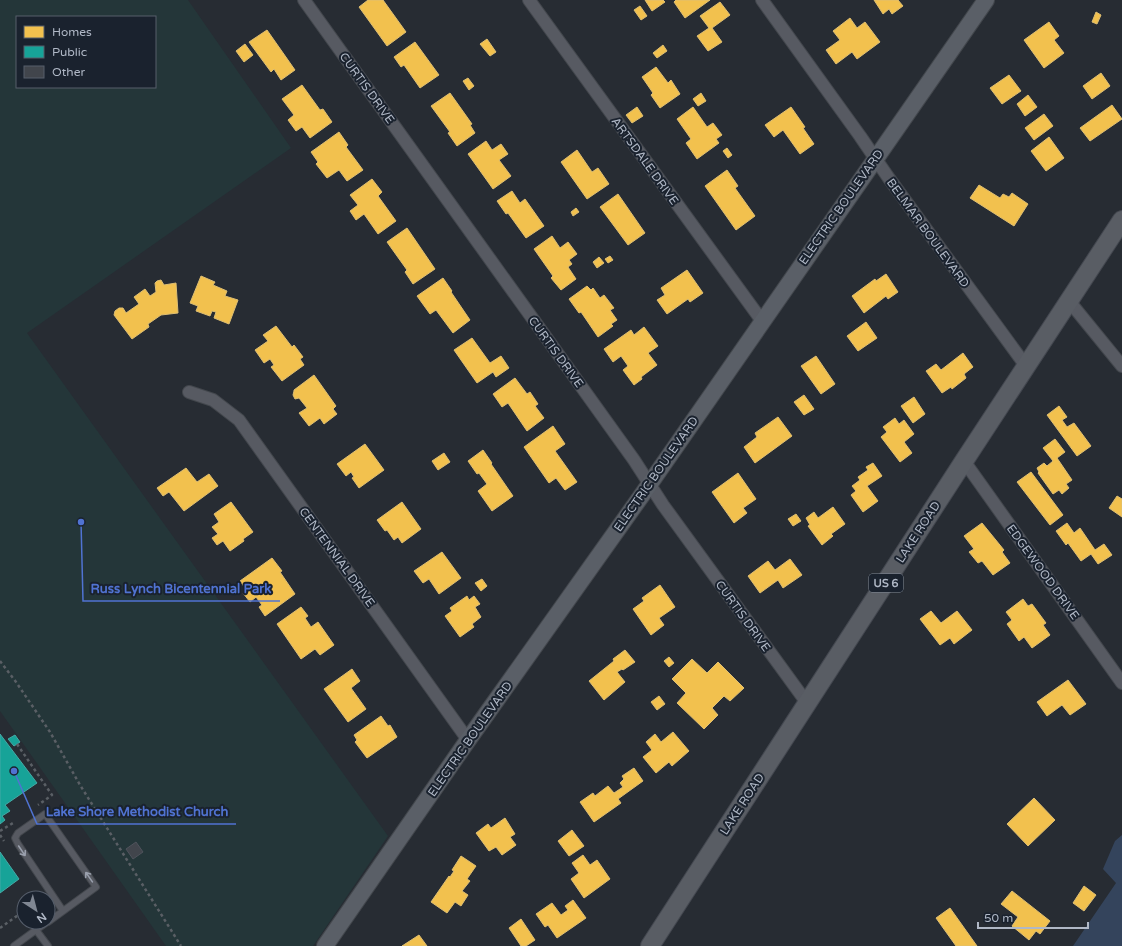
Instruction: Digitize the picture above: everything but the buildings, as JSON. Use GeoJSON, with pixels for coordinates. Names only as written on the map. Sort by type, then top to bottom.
{"type":"FeatureCollection","features":[{"type":"Feature","properties":{"kind":"main road","name":"LAKE ROAD"},"geometry":{"type":"LineString","coordinates":[[650,946],[1122,220]]}},
{"type":"Feature","properties":{"kind":"street","name":"CURTIS DRIVE"},"geometry":{"type":"LineString","coordinates":[[304,0],[634,460],[663,505],[808,703]]}},
{"type":"Feature","properties":{"kind":"street","name":"ARTSDALE DRIVE"},"geometry":{"type":"LineString","coordinates":[[529,0],[762,321]]}},
{"type":"Feature","properties":{"kind":"street","name":"BELMAR BOULEVARD"},"geometry":{"type":"LineString","coordinates":[[762,0],[888,177],[1026,366]]}},
{"type":"Feature","properties":{"kind":"street","name":"ELECTRIC BOULEVARD"},"geometry":{"type":"LineString","coordinates":[[325,946],[986,0]]}},
{"type":"Feature","properties":{"kind":"street"},"geometry":{"type":"LineString","coordinates":[[1069,301],[1122,366]]}},
{"type":"Feature","properties":{"kind":"street","name":"CENTENNIAL DRIVE"},"geometry":{"type":"LineString","coordinates":[[190,392],[213,400],[238,420],[468,740]]}},
{"type":"Feature","properties":{"kind":"street","name":"EDGEWOOD DRIVE"},"geometry":{"type":"LineString","coordinates":[[964,461],[1122,683]]}},
{"type":"Feature","properties":{"kind":"lane"},"geometry":{"type":"LineString","coordinates":[[56,916],[96,887],[45,814],[18,833],[16,838],[18,844],[63,911]]}},
{"type":"Feature","properties":{"kind":"lane"},"geometry":{"type":"LineString","coordinates":[[14,946],[36,930],[48,946]]}},
{"type":"Feature","properties":{"kind":"path"},"geometry":{"type":"LineString","coordinates":[[0,660],[50,732],[80,784],[181,946]]}},
{"type":"Feature","properties":{"kind":"path"},"geometry":{"type":"LineString","coordinates":[[17,744],[52,795],[33,808]]}},
{"type":"Feature","properties":{"kind":"path"},"geometry":{"type":"LineString","coordinates":[[0,831],[13,822]]}},
{"type":"Feature","properties":{"kind":"path"},"geometry":{"type":"LineString","coordinates":[[125,856],[130,853]]}},
{"type":"Feature","properties":{"kind":"path"},"geometry":{"type":"LineString","coordinates":[[0,928],[16,917]]}},
{"type":"Feature","properties":{"kind":"shaded area"},"geometry":{"type":"Polygon","coordinates":[[[0,0],[188,0],[291,148],[27,333],[388,836],[313,946],[166,946],[0,711],[0,0]]]}},
{"type":"Feature","properties":{"kind":"water"},"geometry":{"type":"Polygon","coordinates":[[[1122,835],[1122,946],[1073,946],[1116,883],[1103,869],[1115,841],[1122,835]]]}},
{"type":"Feature","properties":{"kind":"place","name":"Russ Lynch Bicentennial Park"},"geometry":{"type":"Point","coordinates":[81,522]}},
{"type":"Feature","properties":{"kind":"place","name":"Lake Shore Methodist Church"},"geometry":{"type":"Point","coordinates":[14,771]}}]}
